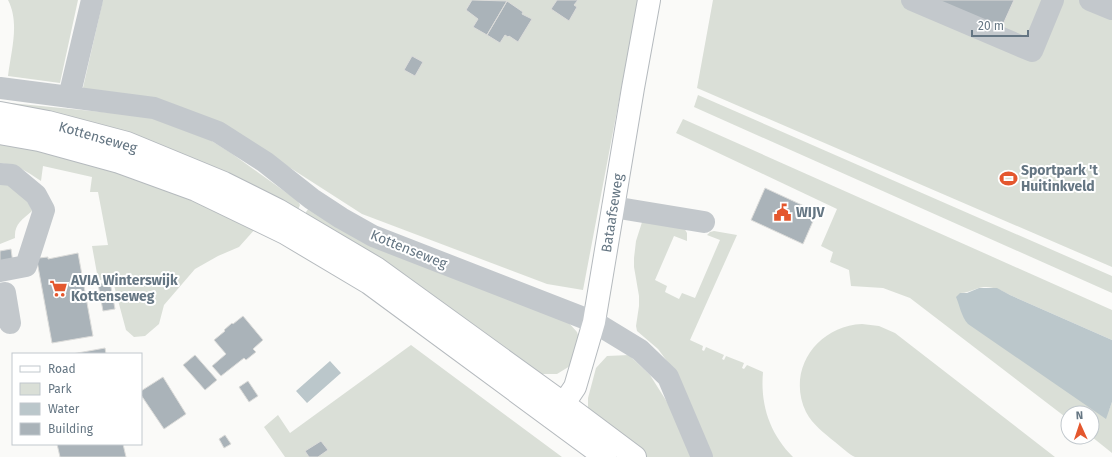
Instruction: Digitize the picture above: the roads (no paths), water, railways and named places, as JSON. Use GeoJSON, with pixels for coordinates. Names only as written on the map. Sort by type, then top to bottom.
{"type":"FeatureCollection","features":[{"type":"Feature","properties":{"kind":"main road","name":"Bataafseweg"},"geometry":{"type":"LineString","coordinates":[[558,412],[575,387],[594,322],[649,0]]}},
{"type":"Feature","properties":{"kind":"main road","name":"Kottenseweg"},"geometry":{"type":"LineString","coordinates":[[0,113],[48,122],[127,143],[224,183],[290,227]]}},
{"type":"Feature","properties":{"kind":"main road","name":"Kottenseweg"},"geometry":{"type":"LineString","coordinates":[[0,133],[39,140],[119,162],[290,227],[376,268],[558,412],[605,457]]}},
{"type":"Feature","properties":{"kind":"main road","name":"Kottenseweg"},"geometry":{"type":"LineString","coordinates":[[558,412],[634,457]]}},
{"type":"Feature","properties":{"kind":"street"},"geometry":{"type":"LineString","coordinates":[[69,97],[92,0]]}},
{"type":"Feature","properties":{"kind":"street"},"geometry":{"type":"LineString","coordinates":[[912,0],[1032,51],[1053,0]]}},
{"type":"Feature","properties":{"kind":"street"},"geometry":{"type":"LineString","coordinates":[[1090,0],[1112,9]]}},
{"type":"Feature","properties":{"kind":"street","name":"Kottenseweg"},"geometry":{"type":"LineString","coordinates":[[0,88],[154,108],[218,132],[266,162],[312,199],[341,218],[373,236],[594,322],[640,350],[668,377],[702,457]]}},
{"type":"Feature","properties":{"kind":"street"},"geometry":{"type":"LineString","coordinates":[[0,174],[12,175],[36,195],[44,210],[26,266],[0,271]]}},
{"type":"Feature","properties":{"kind":"street"},"geometry":{"type":"LineString","coordinates":[[290,227],[312,199]]}},
{"type":"Feature","properties":{"kind":"street"},"geometry":{"type":"LineString","coordinates":[[613,207],[704,222]]}},
{"type":"Feature","properties":{"kind":"street"},"geometry":{"type":"LineString","coordinates":[[0,294],[5,293],[10,324]]}},
{"type":"Feature","properties":{"kind":"water"},"geometry":{"type":"Polygon","coordinates":[[[979,288],[997,288],[1112,340],[1112,402],[1106,419],[1100,415],[1100,405],[1086,405],[968,324],[962,314],[956,297],[960,293],[967,293],[979,288]]]}},
{"type":"Feature","properties":{"kind":"water"},"geometry":{"type":"Polygon","coordinates":[[[330,361],[341,373],[307,403],[296,391],[330,361]]]}},
{"type":"Feature","properties":{"kind":"place","name":"Sportpark 't Huitinkveld"},"geometry":{"type":"Point","coordinates":[1008,178]}},
{"type":"Feature","properties":{"kind":"place","name":"WIJV"},"geometry":{"type":"Point","coordinates":[783,212]}},
{"type":"Feature","properties":{"kind":"place","name":"AVIA Winterswijk Kottenseweg"},"geometry":{"type":"Point","coordinates":[58,288]}}]}
